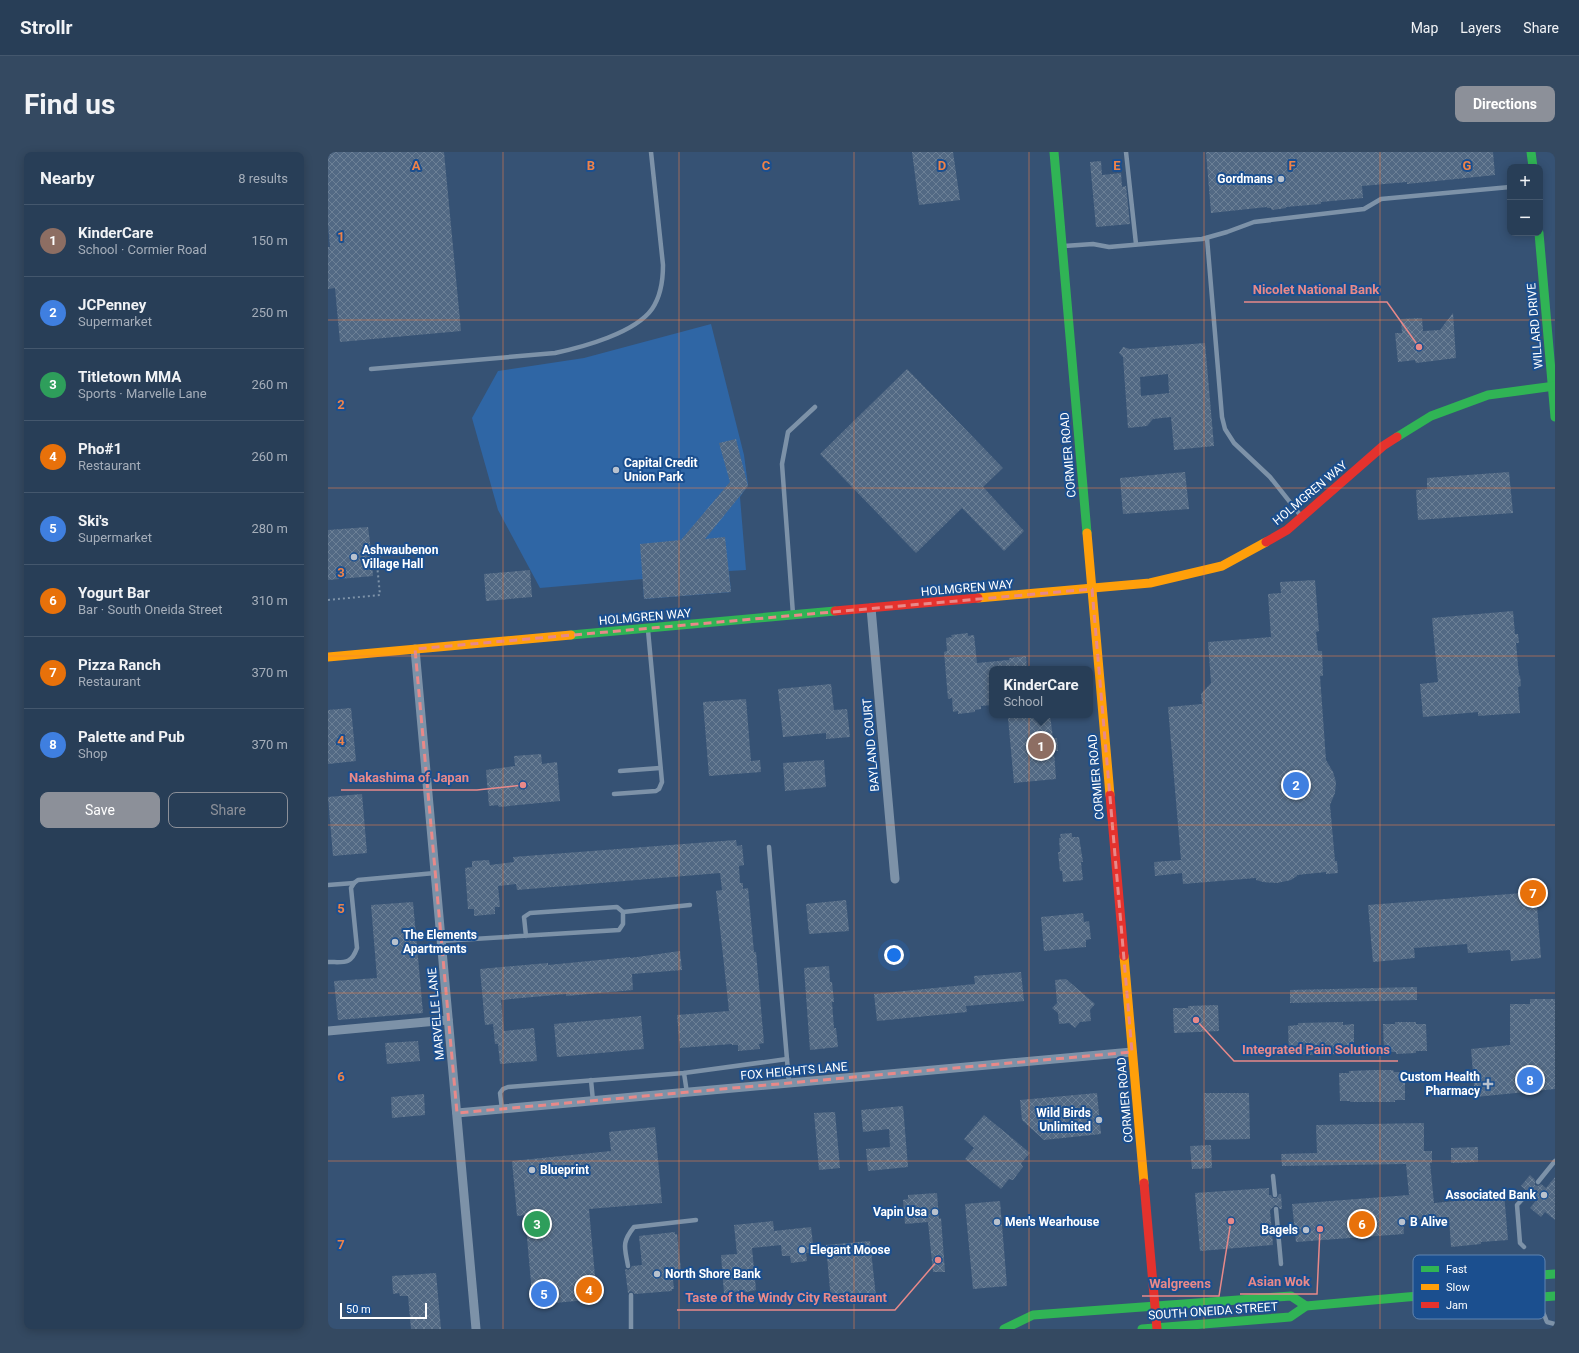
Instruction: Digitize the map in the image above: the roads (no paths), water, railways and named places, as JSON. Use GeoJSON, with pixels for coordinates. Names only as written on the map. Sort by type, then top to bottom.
{"type":"FeatureCollection","features":[{"type":"Feature","properties":{"kind":"street","name":"CORMIER ROAD"},"geometry":{"type":"LineString","coordinates":[[1054,152],[1157,1328]]}},
{"type":"Feature","properties":{"kind":"street"},"geometry":{"type":"LineString","coordinates":[[1531,152],[1533,164]]}},
{"type":"Feature","properties":{"kind":"street","name":"WILLARD DRIVE"},"geometry":{"type":"LineString","coordinates":[[1539,236],[1554,386],[1555,417]]}},
{"type":"Feature","properties":{"kind":"street","name":"HOLMGREN WAY"},"geometry":{"type":"LineString","coordinates":[[328,657],[1150,583],[1222,566],[1287,530],[1383,446],[1431,416],[1488,395],[1554,386]]}},
{"type":"Feature","properties":{"kind":"street","name":"BAYLAND COURT"},"geometry":{"type":"LineString","coordinates":[[871,608],[895,879]]}},
{"type":"Feature","properties":{"kind":"street","name":"MARVELLE LANE"},"geometry":{"type":"LineString","coordinates":[[415,649],[476,1329]]}},
{"type":"Feature","properties":{"kind":"street"},"geometry":{"type":"LineString","coordinates":[[328,1031],[448,1020]]}},
{"type":"Feature","properties":{"kind":"street","name":"FOX HEIGHTS LANE"},"geometry":{"type":"LineString","coordinates":[[457,1113],[1132,1052]]}},
{"type":"Feature","properties":{"kind":"street"},"geometry":{"type":"LineString","coordinates":[[1545,1275],[1555,1274]]}},
{"type":"Feature","properties":{"kind":"street","name":"SOUTH ONEIDA STREET"},"geometry":{"type":"LineString","coordinates":[[1005,1329],[1033,1315],[1291,1296],[1306,1306]]}},
{"type":"Feature","properties":{"kind":"street"},"geometry":{"type":"LineString","coordinates":[[1545,1297],[1555,1296]]}},
{"type":"Feature","properties":{"kind":"street","name":"SOUTH ONEIDA STREET"},"geometry":{"type":"LineString","coordinates":[[1142,1329],[1290,1317],[1306,1306],[1413,1297]]}},
{"type":"Feature","properties":{"kind":"lane"},"geometry":{"type":"LineString","coordinates":[[371,369],[555,353],[594,343],[609,337],[643,318],[652,309],[659,295],[663,281],[663,265],[651,152]]}},
{"type":"Feature","properties":{"kind":"lane"},"geometry":{"type":"LineString","coordinates":[[1126,152],[1136,244]]}},
{"type":"Feature","properties":{"kind":"lane"},"geometry":{"type":"LineString","coordinates":[[1062,246],[1093,244],[1109,247],[1208,238],[1254,222],[1364,210],[1381,199],[1507,187]]}},
{"type":"Feature","properties":{"kind":"lane"},"geometry":{"type":"LineString","coordinates":[[1208,238],[1222,417],[1225,429],[1234,443],[1270,477],[1302,517]]}},
{"type":"Feature","properties":{"kind":"lane"},"geometry":{"type":"LineString","coordinates":[[793,615],[782,464],[788,432],[815,407]]}},
{"type":"Feature","properties":{"kind":"lane"},"geometry":{"type":"LineString","coordinates":[[614,794],[656,791],[659,789],[662,782],[648,628]]}},
{"type":"Feature","properties":{"kind":"lane"},"geometry":{"type":"LineString","coordinates":[[620,771],[660,768]]}},
{"type":"Feature","properties":{"kind":"lane"},"geometry":{"type":"LineString","coordinates":[[769,847],[789,1083]]}},
{"type":"Feature","properties":{"kind":"lane"},"geometry":{"type":"LineString","coordinates":[[328,885],[354,883],[358,880],[435,873]]}},
{"type":"Feature","properties":{"kind":"lane"},"geometry":{"type":"LineString","coordinates":[[328,962],[349,961],[353,957],[357,948],[351,888],[354,883]]}},
{"type":"Feature","properties":{"kind":"lane"},"geometry":{"type":"LineString","coordinates":[[526,936],[524,917],[530,913],[617,907],[623,912],[690,905]]}},
{"type":"Feature","properties":{"kind":"lane"},"geometry":{"type":"LineString","coordinates":[[441,941],[619,930],[623,924],[623,912]]}},
{"type":"Feature","properties":{"kind":"lane"},"geometry":{"type":"LineString","coordinates":[[502,1109],[500,1093],[503,1089],[508,1087],[684,1073],[787,1059]]}},
{"type":"Feature","properties":{"kind":"lane"},"geometry":{"type":"LineString","coordinates":[[684,1073],[686,1092]]}},
{"type":"Feature","properties":{"kind":"lane"},"geometry":{"type":"LineString","coordinates":[[591,1080],[593,1101]]}},
{"type":"Feature","properties":{"kind":"lane"},"geometry":{"type":"LineString","coordinates":[[1538,1182],[1555,1161]]}},
{"type":"Feature","properties":{"kind":"lane"},"geometry":{"type":"LineString","coordinates":[[1274,1176],[1275,1195]]}},
{"type":"Feature","properties":{"kind":"lane"},"geometry":{"type":"LineString","coordinates":[[1524,1247],[1520,1242],[1517,1205],[1529,1192]]}},
{"type":"Feature","properties":{"kind":"lane"},"geometry":{"type":"LineString","coordinates":[[1276,1209],[1281,1264]]}},
{"type":"Feature","properties":{"kind":"lane"},"geometry":{"type":"LineString","coordinates":[[628,1266],[624,1243],[627,1234],[634,1227],[696,1220]]}},
{"type":"Feature","properties":{"kind":"lane"},"geometry":{"type":"LineString","coordinates":[[631,1295],[631,1329]]}},
{"type":"Feature","properties":{"kind":"lane"},"geometry":{"type":"LineString","coordinates":[[1545,1317],[1547,1322],[1555,1324]]}},
{"type":"Feature","properties":{"kind":"place","name":"Gordmans"},"geometry":{"type":"Point","coordinates":[1281,179]}},
{"type":"Feature","properties":{"kind":"place","name":"Nicolet National Bank"},"geometry":{"type":"Point","coordinates":[1419,347]}},
{"type":"Feature","properties":{"kind":"place","name":"Capital Credit Union Park"},"geometry":{"type":"Point","coordinates":[616,470]}},
{"type":"Feature","properties":{"kind":"place","name":"Ashwaubenon Village Hall"},"geometry":{"type":"Point","coordinates":[354,557]}},
{"type":"Feature","properties":{"kind":"place","name":"KinderCare"},"geometry":{"type":"Point","coordinates":[1041,746]}},
{"type":"Feature","properties":{"kind":"place","name":"Nakashima of Japan"},"geometry":{"type":"Point","coordinates":[523,785]}},
{"type":"Feature","properties":{"kind":"place","name":"JCPenney"},"geometry":{"type":"Point","coordinates":[1296,785]}},
{"type":"Feature","properties":{"kind":"place","name":"Pizza Ranch"},"geometry":{"type":"Point","coordinates":[1533,893]}},
{"type":"Feature","properties":{"kind":"place","name":"The Elements Apartments"},"geometry":{"type":"Point","coordinates":[395,942]}},
{"type":"Feature","properties":{"kind":"place","name":"Integrated Pain Solutions"},"geometry":{"type":"Point","coordinates":[1196,1020]}},
{"type":"Feature","properties":{"kind":"place","name":"Palette and Pub"},"geometry":{"type":"Point","coordinates":[1530,1080]}},
{"type":"Feature","properties":{"kind":"place","name":"Custom Health Pharmacy"},"geometry":{"type":"Point","coordinates":[1488,1084]}},
{"type":"Feature","properties":{"kind":"place","name":"Wild Birds Unlimited"},"geometry":{"type":"Point","coordinates":[1099,1120]}},
{"type":"Feature","properties":{"kind":"place","name":"Blueprint"},"geometry":{"type":"Point","coordinates":[532,1170]}},
{"type":"Feature","properties":{"kind":"place","name":"Associated Bank"},"geometry":{"type":"Point","coordinates":[1544,1195]}},
{"type":"Feature","properties":{"kind":"place","name":"Vapin Usa"},"geometry":{"type":"Point","coordinates":[935,1212]}},
{"type":"Feature","properties":{"kind":"place","name":"Walgreens"},"geometry":{"type":"Point","coordinates":[1231,1221]}},
{"type":"Feature","properties":{"kind":"place","name":"Men's Wearhouse"},"geometry":{"type":"Point","coordinates":[997,1222]}},
{"type":"Feature","properties":{"kind":"place","name":"B Alive"},"geometry":{"type":"Point","coordinates":[1402,1222]}},
{"type":"Feature","properties":{"kind":"place","name":"Titletown MMA"},"geometry":{"type":"Point","coordinates":[537,1224]}},
{"type":"Feature","properties":{"kind":"place","name":"Yogurt Bar"},"geometry":{"type":"Point","coordinates":[1362,1224]}},
{"type":"Feature","properties":{"kind":"place","name":"Asian Wok"},"geometry":{"type":"Point","coordinates":[1320,1229]}},
{"type":"Feature","properties":{"kind":"place","name":"Bagels"},"geometry":{"type":"Point","coordinates":[1306,1230]}},
{"type":"Feature","properties":{"kind":"place","name":"Elegant Moose"},"geometry":{"type":"Point","coordinates":[802,1250]}},
{"type":"Feature","properties":{"kind":"place","name":"Taste of the Windy City Restaurant"},"geometry":{"type":"Point","coordinates":[938,1260]}},
{"type":"Feature","properties":{"kind":"place","name":"North Shore Bank"},"geometry":{"type":"Point","coordinates":[657,1274]}},
{"type":"Feature","properties":{"kind":"place","name":"Pho#1"},"geometry":{"type":"Point","coordinates":[589,1290]}},
{"type":"Feature","properties":{"kind":"place","name":"Ski's"},"geometry":{"type":"Point","coordinates":[544,1294]}}]}
